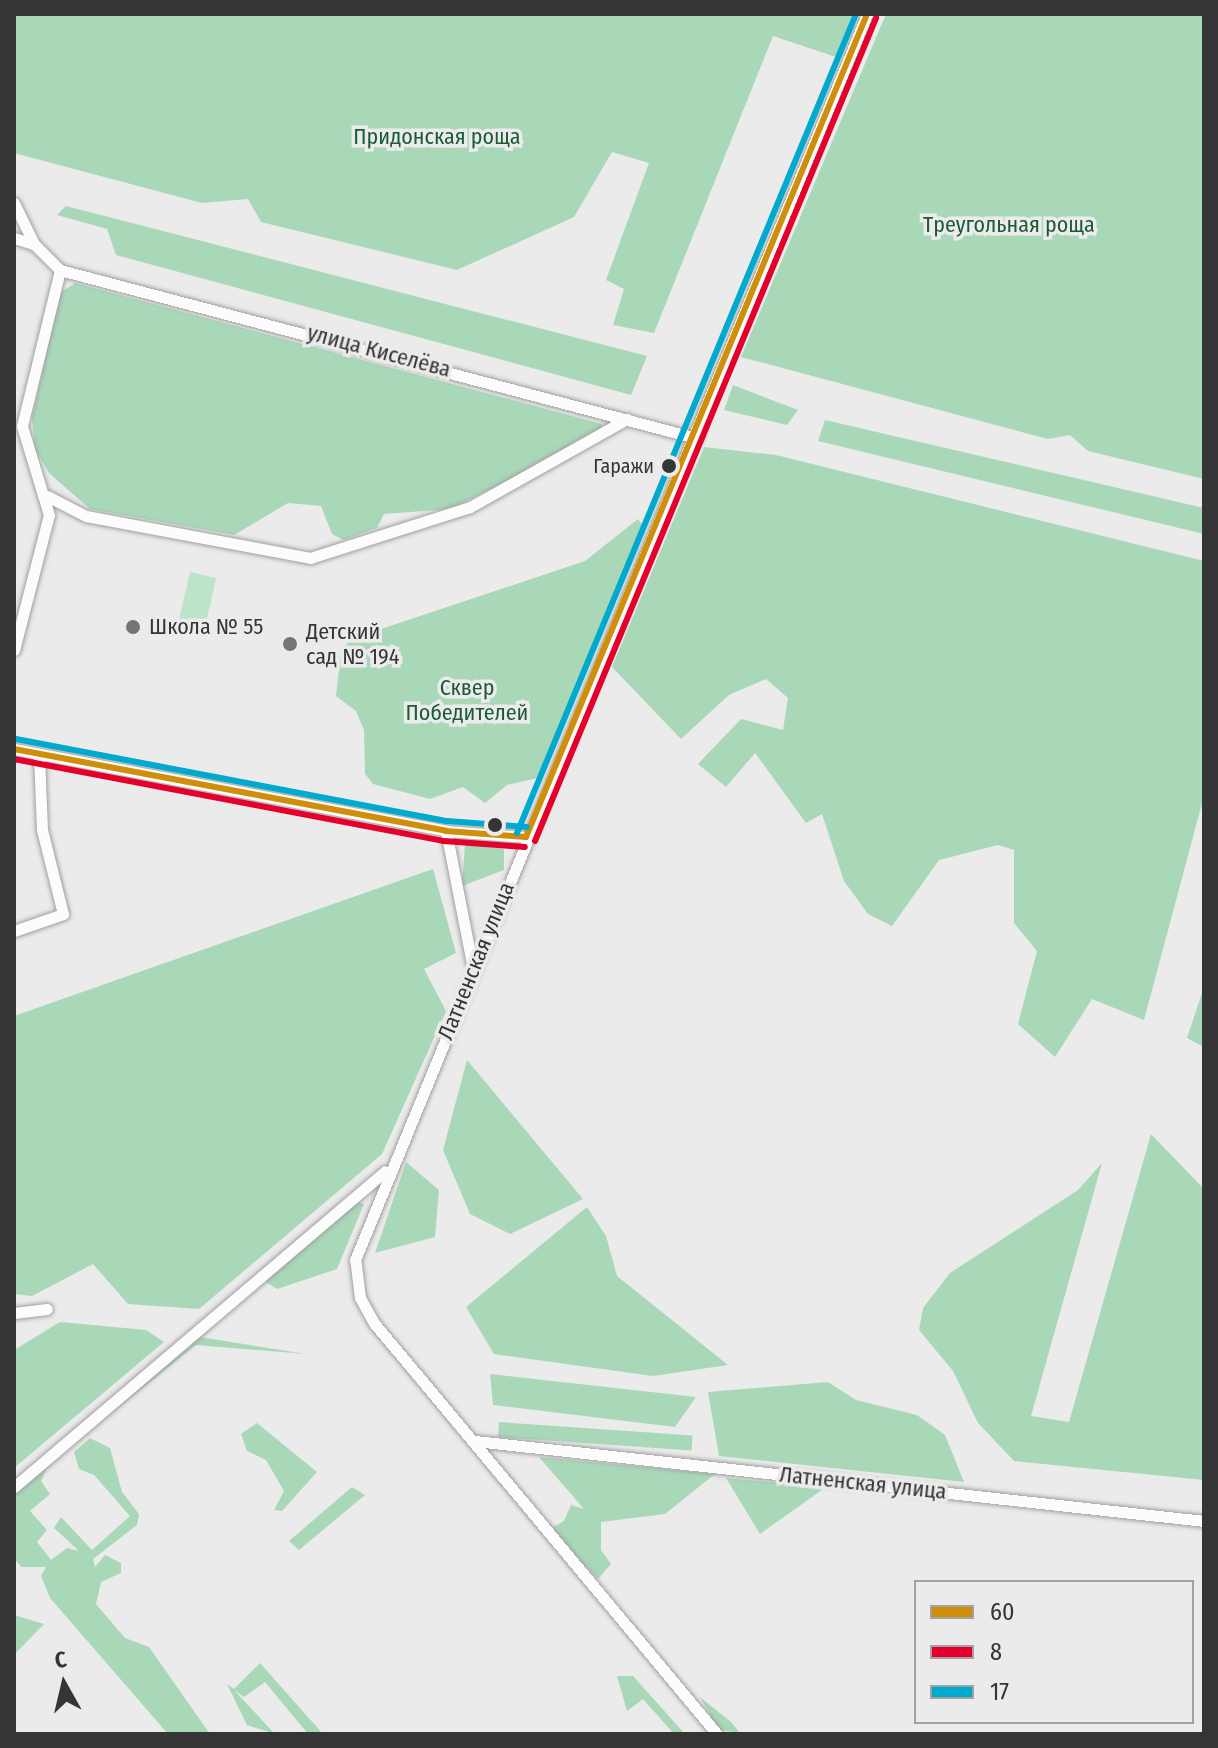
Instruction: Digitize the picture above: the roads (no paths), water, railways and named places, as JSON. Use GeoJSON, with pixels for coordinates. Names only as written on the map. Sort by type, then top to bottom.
{"type":"FeatureCollection","features":[{"type":"Feature","properties":{"kind":"street","name":"Латненская улица"},"geometry":{"type":"LineString","coordinates":[[717,1734],[360,1298],[355,1260],[388,1169],[696,438],[867,14]]}},
{"type":"Feature","properties":{"kind":"street"},"geometry":{"type":"LineString","coordinates":[[14,203],[34,244],[60,270],[22,426],[47,496],[49,515],[14,650]]}},
{"type":"Feature","properties":{"kind":"street"},"geometry":{"type":"LineString","coordinates":[[14,238],[34,244]]}},
{"type":"Feature","properties":{"kind":"street","name":"улица Киселёва"},"geometry":{"type":"LineString","coordinates":[[60,270],[696,438]]}},
{"type":"Feature","properties":{"kind":"street"},"geometry":{"type":"LineString","coordinates":[[47,496],[86,516],[310,558],[470,507],[627,419]]}},
{"type":"Feature","properties":{"kind":"street"},"geometry":{"type":"LineString","coordinates":[[14,749],[446,831],[526,837]]}},
{"type":"Feature","properties":{"kind":"street"},"geometry":{"type":"LineString","coordinates":[[14,931],[63,914],[42,830],[39,754]]}},
{"type":"Feature","properties":{"kind":"street"},"geometry":{"type":"LineString","coordinates":[[446,831],[473,969]]}},
{"type":"Feature","properties":{"kind":"street"},"geometry":{"type":"LineString","coordinates":[[14,1487],[388,1169]]}},
{"type":"Feature","properties":{"kind":"street"},"geometry":{"type":"LineString","coordinates":[[14,1313],[47,1309]]}},
{"type":"Feature","properties":{"kind":"street","name":"Латненская улица"},"geometry":{"type":"LineString","coordinates":[[475,1441],[1204,1521]]}},
{"type":"Feature","properties":{"kind":"place","name":"Гаражи"},"geometry":{"type":"Point","coordinates":[669,466]}},
{"type":"Feature","properties":{"kind":"place","name":"Школа № 55"},"geometry":{"type":"Point","coordinates":[133,627]}},
{"type":"Feature","properties":{"kind":"place","name":"Детский сад № 194"},"geometry":{"type":"Point","coordinates":[290,644]}},
{"type":"Feature","properties":{"kind":"park label","name":"Придонская роща"},"geometry":{"type":"Point","coordinates":[437,137]}},
{"type":"Feature","properties":{"kind":"park label","name":"Треугольная роща"},"geometry":{"type":"Point","coordinates":[1009,225]}},
{"type":"Feature","properties":{"kind":"park label","name":"Сквер Победителей"},"geometry":{"type":"Point","coordinates":[467,700]}}]}
